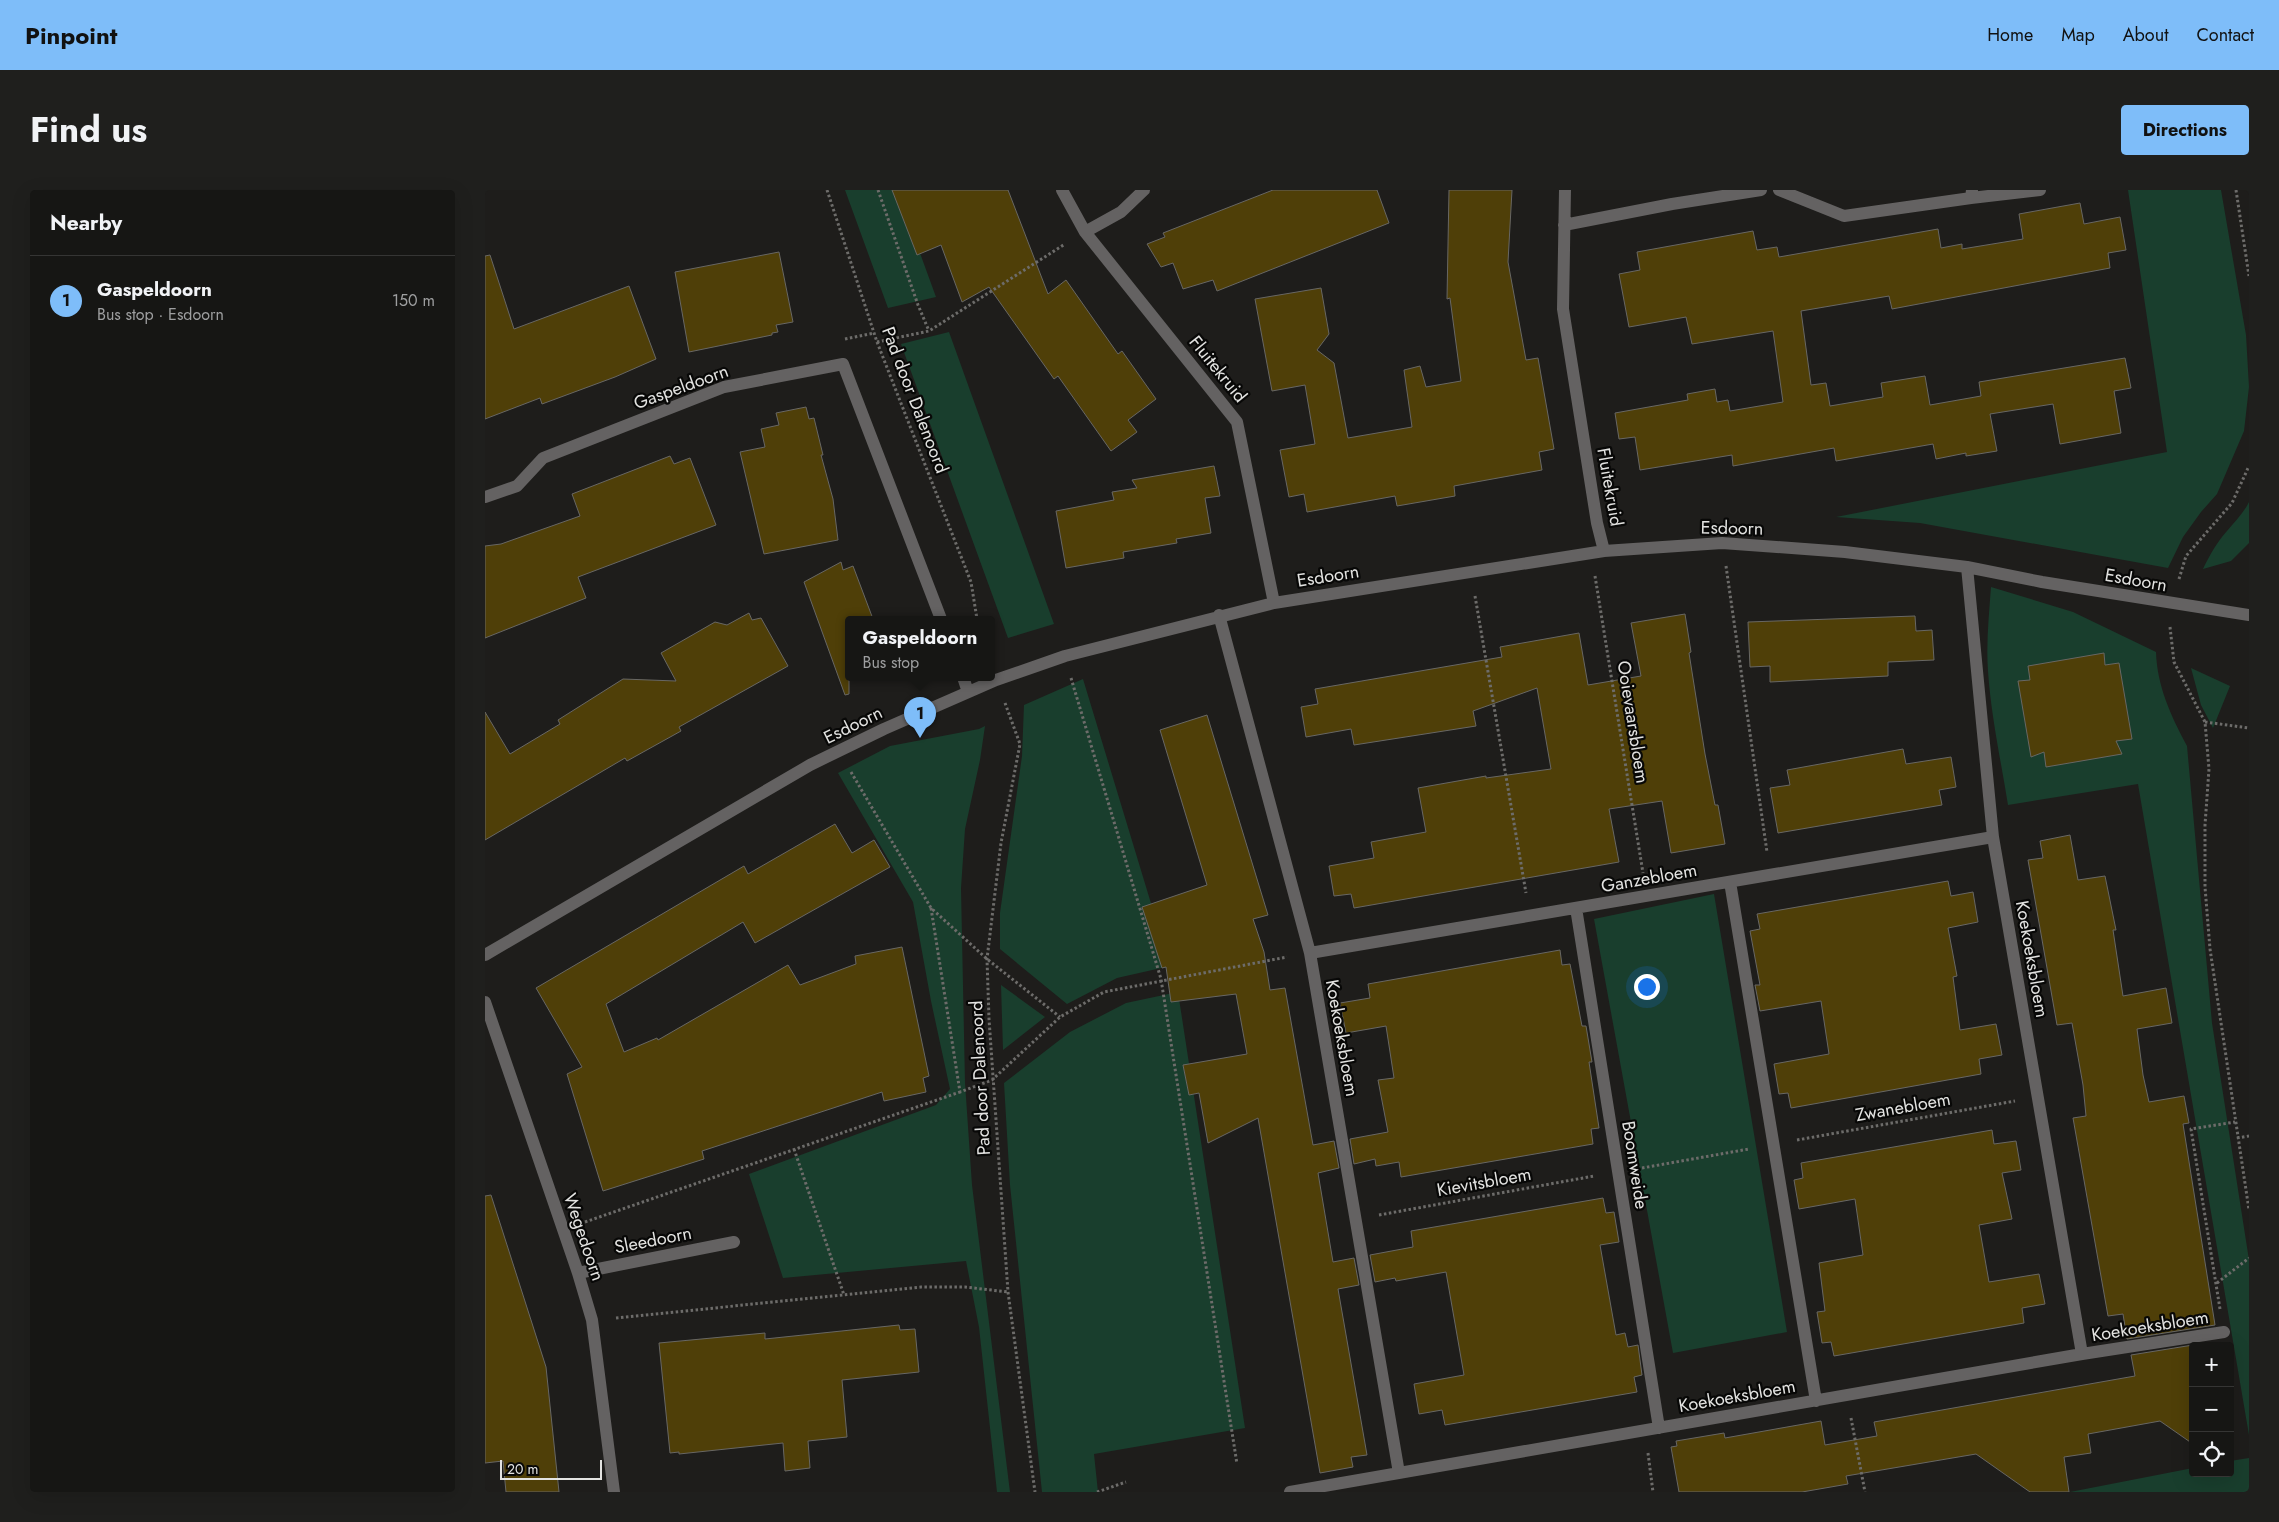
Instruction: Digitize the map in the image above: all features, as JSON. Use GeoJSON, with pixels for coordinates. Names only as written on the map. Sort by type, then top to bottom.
{"type":"FeatureCollection","features":[{"type":"Feature","properties":{"kind":"street","name":"Fluitekruid"},"geometry":{"type":"LineString","coordinates":[[1062,190],[1085,232],[1237,422],[1274,603]]}},
{"type":"Feature","properties":{"kind":"street"},"geometry":{"type":"LineString","coordinates":[[1085,232],[1121,212],[1144,190]]}},
{"type":"Feature","properties":{"kind":"street","name":"Fluitekruid"},"geometry":{"type":"LineString","coordinates":[[1565,190],[1563,309],[1597,523],[1604,551]]}},
{"type":"Feature","properties":{"kind":"street"},"geometry":{"type":"LineString","coordinates":[[1564,224],[1761,190]]}},
{"type":"Feature","properties":{"kind":"street"},"geometry":{"type":"LineString","coordinates":[[1779,190],[1844,216],[1972,194],[2040,190]]}},
{"type":"Feature","properties":{"kind":"street","name":"Gaspeldoorn"},"geometry":{"type":"LineString","coordinates":[[485,497],[517,486],[543,458],[724,387],[843,364],[940,616]]}},
{"type":"Feature","properties":{"kind":"street","name":"Esdoorn"},"geometry":{"type":"LineString","coordinates":[[996,680],[1065,656],[1219,615],[1274,603],[1591,552],[1723,543],[1845,552],[1967,567],[2174,605],[2249,615]]}},
{"type":"Feature","properties":{"kind":"street","name":"Koekoeksbloem"},"geometry":{"type":"LineString","coordinates":[[1967,567],[1993,837],[2082,1354]]}},
{"type":"Feature","properties":{"kind":"street","name":"Koekoeksbloem"},"geometry":{"type":"LineString","coordinates":[[1219,615],[1310,953],[1399,1473]]}},
{"type":"Feature","properties":{"kind":"street"},"geometry":{"type":"LineString","coordinates":[[965,681],[969,692]]}},
{"type":"Feature","properties":{"kind":"street","name":"Esdoorn"},"geometry":{"type":"LineString","coordinates":[[485,955],[810,764],[994,681]]}},
{"type":"Feature","properties":{"kind":"street","name":"Ganzebloem"},"geometry":{"type":"LineString","coordinates":[[1310,953],[1993,837]]}},
{"type":"Feature","properties":{"kind":"street"},"geometry":{"type":"LineString","coordinates":[[1730,882],[1815,1400]]}},
{"type":"Feature","properties":{"kind":"street","name":"Boomweide"},"geometry":{"type":"LineString","coordinates":[[1576,908],[1659,1428]]}},
{"type":"Feature","properties":{"kind":"street","name":"Wegedoorn"},"geometry":{"type":"LineString","coordinates":[[485,1002],[579,1273],[592,1320],[613,1492]]}},
{"type":"Feature","properties":{"kind":"street","name":"Sleedoorn"},"geometry":{"type":"LineString","coordinates":[[579,1273],[734,1242]]}},
{"type":"Feature","properties":{"kind":"street","name":"Koekoeksbloem"},"geometry":{"type":"LineString","coordinates":[[1290,1492],[2082,1354],[2224,1332]]}},
{"type":"Feature","properties":{"kind":"path","name":"Pad door Dalenoord"},"geometry":{"type":"LineString","coordinates":[[827,190],[877,342],[971,582],[977,616]]}},
{"type":"Feature","properties":{"kind":"path"},"geometry":{"type":"LineString","coordinates":[[878,190],[917,305],[929,331]]}},
{"type":"Feature","properties":{"kind":"path"},"geometry":{"type":"LineString","coordinates":[[2236,190],[2249,276]]}},
{"type":"Feature","properties":{"kind":"path"},"geometry":{"type":"LineString","coordinates":[[877,342],[929,331],[1085,232]]}},
{"type":"Feature","properties":{"kind":"path"},"geometry":{"type":"LineString","coordinates":[[2249,466],[2232,503],[2186,556],[2169,632],[2174,662],[2205,722],[2209,769],[2205,825],[2205,887],[2210,949],[2249,1210]]}},
{"type":"Feature","properties":{"kind":"path"},"geometry":{"type":"LineString","coordinates":[[1723,543],[1770,875]]}},
{"type":"Feature","properties":{"kind":"path","name":"Ooievaarsbloem"},"geometry":{"type":"LineString","coordinates":[[1591,552],[1647,896]]}},
{"type":"Feature","properties":{"kind":"path"},"geometry":{"type":"LineString","coordinates":[[1471,571],[1530,916]]}},
{"type":"Feature","properties":{"kind":"path"},"geometry":{"type":"LineString","coordinates":[[1065,656],[1161,980],[1237,1464]]}},
{"type":"Feature","properties":{"kind":"path","name":"Pad door Dalenoord"},"geometry":{"type":"LineString","coordinates":[[996,680],[1020,744],[1001,843],[987,960],[992,1080],[1008,1292],[1035,1492]]}},
{"type":"Feature","properties":{"kind":"path"},"geometry":{"type":"LineString","coordinates":[[2205,722],[2249,728]]}},
{"type":"Feature","properties":{"kind":"path"},"geometry":{"type":"LineString","coordinates":[[839,751],[931,908],[987,960],[1061,1017]]}},
{"type":"Feature","properties":{"kind":"path"},"geometry":{"type":"LineString","coordinates":[[931,908],[960,1092]]}},
{"type":"Feature","properties":{"kind":"path"},"geometry":{"type":"LineString","coordinates":[[563,1229],[992,1080],[1061,1017],[1105,992],[1310,953]]}},
{"type":"Feature","properties":{"kind":"path","name":"Zwanebloem"},"geometry":{"type":"LineString","coordinates":[[1618,1172],[2038,1097]]}},
{"type":"Feature","properties":{"kind":"path"},"geometry":{"type":"LineString","coordinates":[[2235,1122],[2191,1129],[2216,1284],[2249,1258]]}},
{"type":"Feature","properties":{"kind":"path"},"geometry":{"type":"LineString","coordinates":[[2237,1138],[2249,1136]]}},
{"type":"Feature","properties":{"kind":"path"},"geometry":{"type":"LineString","coordinates":[[794,1149],[844,1296]]}},
{"type":"Feature","properties":{"kind":"path","name":"Kievitsbloem"},"geometry":{"type":"LineString","coordinates":[[1356,1219],[1618,1172]]}},
{"type":"Feature","properties":{"kind":"path"},"geometry":{"type":"LineString","coordinates":[[592,1320],[921,1288],[965,1287],[1008,1292]]}},
{"type":"Feature","properties":{"kind":"path"},"geometry":{"type":"LineString","coordinates":[[1847,1395],[1865,1492]]}},
{"type":"Feature","properties":{"kind":"path"},"geometry":{"type":"LineString","coordinates":[[1643,1431],[1653,1492]]}},
{"type":"Feature","properties":{"kind":"path"},"geometry":{"type":"LineString","coordinates":[[1097,1492],[1126,1482]]}},
{"type":"Feature","properties":{"kind":"green space"},"geometry":{"type":"Polygon","coordinates":[[[845,190],[897,190],[936,297],[888,308],[845,190]]]}},
{"type":"Feature","properties":{"kind":"green space"},"geometry":{"type":"Polygon","coordinates":[[[2128,190],[2221,190],[2246,335],[2249,387],[2244,431],[2217,494],[2183,537],[2168,568],[1920,523],[1836,517],[2167,452],[2128,190]]]}},
{"type":"Feature","properties":{"kind":"green space"},"geometry":{"type":"Polygon","coordinates":[[[949,332],[1054,624],[1008,638],[901,344],[949,332]]]}},
{"type":"Feature","properties":{"kind":"green space"},"geometry":{"type":"Polygon","coordinates":[[[2249,502],[2249,543],[2231,561],[2203,569],[2223,535],[2242,514],[2249,502]]]}},
{"type":"Feature","properties":{"kind":"green space"},"geometry":{"type":"Polygon","coordinates":[[[1991,587],[2073,612],[2156,652],[2162,689],[2187,746],[2212,1023],[2249,1260],[2249,1435],[2138,784],[2008,805],[1989,688],[1988,640],[1991,587]]]}},
{"type":"Feature","properties":{"kind":"green space"},"geometry":{"type":"Polygon","coordinates":[[[2191,668],[2230,686],[2213,728],[2201,705],[2191,668]]]}},
{"type":"Feature","properties":{"kind":"green space"},"geometry":{"type":"Polygon","coordinates":[[[1083,679],[1170,966],[1117,978],[1067,1004],[1000,949],[1000,913],[1022,756],[1024,705],[1083,679]]]}},
{"type":"Feature","properties":{"kind":"green space"},"geometry":{"type":"Polygon","coordinates":[[[985,726],[980,760],[965,829],[961,888],[965,1083],[972,1185],[1010,1492],[997,1492],[979,1327],[966,1261],[783,1278],[749,1174],[936,1105],[950,1089],[931,1001],[913,902],[838,773],[890,746],[979,729],[985,726]]]}},
{"type":"Feature","properties":{"kind":"green space"},"geometry":{"type":"Polygon","coordinates":[[[1714,894],[1787,1332],[1673,1353],[1594,919],[1714,894]]]}},
{"type":"Feature","properties":{"kind":"green space"},"geometry":{"type":"Polygon","coordinates":[[[1001,985],[1045,1017],[1003,1050],[1001,985]]]}},
{"type":"Feature","properties":{"kind":"green space"},"geometry":{"type":"Polygon","coordinates":[[[1178,992],[1245,1428],[1094,1454],[1098,1492],[1042,1492],[1010,1185],[1004,1083],[1070,1032],[1126,1003],[1178,992]]]}},
{"type":"Feature","properties":{"kind":"green space"},"geometry":{"type":"Polygon","coordinates":[[[2249,1458],[2249,1492],[2070,1492],[2189,1469],[2189,1477],[2234,1477],[2234,1460],[2249,1458]]]}},
{"type":"Feature","properties":{"kind":"building"},"geometry":{"type":"Polygon","coordinates":[[[892,190],[1008,190],[1048,294],[1066,280],[1118,354],[1122,351],[1156,399],[1128,420],[1137,432],[1111,451],[1058,376],[1054,379],[989,287],[962,302],[941,245],[917,255],[892,190]]]}},
{"type":"Feature","properties":{"kind":"building"},"geometry":{"type":"Polygon","coordinates":[[[1273,190],[1377,190],[1389,223],[1217,291],[1213,280],[1183,289],[1173,263],[1161,267],[1147,244],[1165,237],[1163,233],[1273,190]]]}},
{"type":"Feature","properties":{"kind":"building"},"geometry":{"type":"Polygon","coordinates":[[[1449,190],[1512,190],[1508,262],[1526,360],[1538,358],[1554,449],[1539,452],[1542,470],[1454,486],[1455,496],[1397,506],[1395,496],[1307,512],[1304,494],[1289,497],[1280,450],[1315,444],[1305,385],[1272,391],[1255,299],[1321,288],[1329,334],[1317,350],[1334,363],[1348,438],[1412,427],[1404,370],[1420,366],[1426,387],[1461,381],[1450,298],[1447,299],[1449,190]]]}},
{"type":"Feature","properties":{"kind":"building"},"geometry":{"type":"Polygon","coordinates":[[[2080,203],[2084,224],[2120,217],[2126,250],[2108,253],[2110,268],[1892,309],[1889,296],[1801,311],[1811,385],[1826,383],[1830,406],[1883,397],[1881,383],[1925,376],[1930,405],[1981,396],[1979,382],[2125,358],[2131,388],[2114,391],[2121,433],[2060,444],[2053,404],[1990,414],[1997,451],[1966,456],[1966,453],[1936,459],[1933,444],[1836,461],[1834,448],[1733,466],[1732,455],[1640,470],[1635,437],[1619,439],[1615,413],[1688,400],[1687,394],[1715,389],[1717,402],[1728,400],[1730,411],[1783,402],[1773,331],[1692,344],[1686,317],[1629,327],[1619,274],[1640,270],[1637,252],[1753,231],[1757,250],[1777,247],[1779,257],[1938,229],[1941,248],[1962,244],[1962,249],[2023,239],[2019,214],[2080,203]]]}},
{"type":"Feature","properties":{"kind":"building"},"geometry":{"type":"Polygon","coordinates":[[[779,252],[793,322],[776,325],[778,332],[772,333],[772,335],[689,352],[675,272],[779,252]]]}},
{"type":"Feature","properties":{"kind":"building"},"geometry":{"type":"Polygon","coordinates":[[[490,255],[514,329],[629,286],[656,359],[615,377],[542,404],[540,398],[485,419],[485,256],[490,255]]]}},
{"type":"Feature","properties":{"kind":"building"},"geometry":{"type":"Polygon","coordinates":[[[806,407],[809,419],[814,418],[823,455],[821,455],[833,499],[838,540],[764,554],[740,452],[765,447],[761,429],[779,425],[776,413],[806,407]]]}},
{"type":"Feature","properties":{"kind":"building"},"geometry":{"type":"Polygon","coordinates":[[[670,456],[674,464],[690,458],[716,525],[578,577],[586,598],[485,638],[485,546],[501,544],[580,516],[572,494],[670,456]]]}},
{"type":"Feature","properties":{"kind":"building"},"geometry":{"type":"Polygon","coordinates":[[[1214,466],[1220,496],[1205,498],[1211,533],[1176,539],[1177,543],[1123,552],[1124,558],[1066,568],[1056,511],[1114,500],[1112,492],[1137,488],[1132,480],[1214,466]]]}},
{"type":"Feature","properties":{"kind":"building"},"geometry":{"type":"Polygon","coordinates":[[[841,562],[843,570],[853,566],[872,616],[845,616],[845,681],[849,681],[849,694],[845,695],[804,582],[841,562]]]}},
{"type":"Feature","properties":{"kind":"building"},"geometry":{"type":"Polygon","coordinates":[[[749,613],[752,620],[761,618],[788,666],[679,727],[681,731],[627,761],[625,758],[485,840],[485,712],[510,754],[560,724],[558,720],[623,679],[676,681],[661,653],[715,622],[727,625],[749,613]]]}},
{"type":"Feature","properties":{"kind":"building"},"geometry":{"type":"Polygon","coordinates":[[[1685,614],[1691,652],[1689,653],[1705,754],[1715,805],[1718,805],[1725,844],[1671,853],[1662,801],[1609,809],[1619,862],[1354,908],[1351,894],[1334,896],[1329,866],[1374,858],[1371,842],[1426,832],[1418,788],[1486,776],[1486,778],[1551,769],[1537,688],[1473,711],[1476,726],[1354,745],[1351,729],[1306,737],[1301,707],[1318,704],[1315,689],[1502,657],[1500,647],[1579,633],[1588,685],[1641,676],[1631,623],[1685,614]]]}},
{"type":"Feature","properties":{"kind":"building"},"geometry":{"type":"Polygon","coordinates":[[[1915,616],[1916,631],[1932,630],[1934,660],[1888,662],[1888,676],[1770,682],[1770,666],[1750,667],[1748,622],[1915,616]]]}},
{"type":"Feature","properties":{"kind":"building"},"geometry":{"type":"Polygon","coordinates":[[[2104,653],[2105,665],[2119,663],[2132,739],[2116,741],[2122,754],[2046,767],[2044,752],[2031,757],[2018,681],[2030,680],[2028,666],[2104,653]]]}},
{"type":"Feature","properties":{"kind":"building"},"geometry":{"type":"Polygon","coordinates":[[[1207,715],[1268,915],[1253,919],[1264,952],[1270,990],[1285,988],[1313,1145],[1334,1141],[1339,1168],[1318,1173],[1333,1262],[1354,1258],[1359,1285],[1338,1289],[1367,1455],[1351,1457],[1353,1467],[1320,1473],[1258,1118],[1208,1143],[1199,1093],[1189,1095],[1183,1065],[1247,1054],[1236,994],[1171,1002],[1166,967],[1162,968],[1142,907],[1207,885],[1160,730],[1207,715]]]}},
{"type":"Feature","properties":{"kind":"building"},"geometry":{"type":"Polygon","coordinates":[[[1903,749],[1906,764],[1951,757],[1956,787],[1939,790],[1942,805],[1778,833],[1770,788],[1790,785],[1787,770],[1903,749]]]}},
{"type":"Feature","properties":{"kind":"building"},"geometry":{"type":"Polygon","coordinates":[[[835,824],[852,853],[874,840],[890,867],[755,943],[743,922],[606,1004],[624,1052],[657,1038],[658,1040],[788,965],[800,985],[856,964],[855,956],[902,947],[929,1076],[923,1078],[926,1092],[884,1101],[882,1092],[702,1151],[704,1159],[603,1191],[567,1074],[582,1067],[536,988],[744,866],[748,874],[835,824]]]}},
{"type":"Feature","properties":{"kind":"building"},"geometry":{"type":"Polygon","coordinates":[[[2070,835],[2078,880],[2105,876],[2116,930],[2113,930],[2123,996],[2166,988],[2172,1023],[2137,1029],[2143,1075],[2149,1102],[2184,1096],[2189,1123],[2183,1124],[2215,1325],[2127,1339],[2123,1314],[2108,1316],[2073,1118],[2086,1116],[2083,1085],[2072,1023],[2057,1025],[2028,860],[2043,858],[2040,841],[2070,835]]]}},
{"type":"Feature","properties":{"kind":"building"},"geometry":{"type":"Polygon","coordinates":[[[1948,881],[1951,896],[1973,892],[1978,922],[1948,928],[1957,976],[1953,977],[1960,1030],[1996,1024],[2002,1055],[1979,1059],[1981,1074],[1791,1108],[1788,1093],[1779,1094],[1774,1064],[1829,1054],[1821,1001],[1760,1011],[1755,985],[1760,985],[1750,931],[1760,929],[1757,914],[1948,881]]]}},
{"type":"Feature","properties":{"kind":"building"},"geometry":{"type":"Polygon","coordinates":[[[1560,950],[1562,965],[1570,964],[1582,1026],[1586,1026],[1592,1062],[1589,1062],[1599,1128],[1591,1129],[1593,1144],[1401,1177],[1399,1162],[1376,1166],[1375,1159],[1354,1164],[1350,1139],[1388,1132],[1378,1080],[1394,1078],[1386,1026],[1346,1033],[1340,1003],[1370,998],[1368,984],[1560,950]]]}},
{"type":"Feature","properties":{"kind":"building"},"geometry":{"type":"Polygon","coordinates":[[[1992,1130],[1994,1144],[2016,1141],[2021,1170],[2002,1173],[2012,1219],[1979,1225],[1989,1282],[2039,1274],[2045,1304],[2022,1308],[2024,1323],[1834,1356],[1831,1342],[1822,1343],[1817,1312],[1825,1311],[1819,1263],[1863,1255],[1855,1199],[1799,1209],[1794,1180],[1803,1178],[1801,1163],[1992,1130]]]}},
{"type":"Feature","properties":{"kind":"building"},"geometry":{"type":"Polygon","coordinates":[[[491,1195],[546,1367],[559,1492],[506,1492],[503,1461],[485,1463],[485,1196],[491,1195]]]}},
{"type":"Feature","properties":{"kind":"building"},"geometry":{"type":"Polygon","coordinates":[[[1603,1198],[1606,1213],[1614,1212],[1619,1242],[1600,1245],[1616,1335],[1625,1333],[1628,1347],[1638,1345],[1642,1375],[1634,1377],[1637,1392],[1445,1425],[1442,1410],[1419,1414],[1414,1384],[1464,1375],[1446,1272],[1396,1281],[1395,1278],[1375,1282],[1370,1255],[1413,1247],[1411,1231],[1603,1198]]]}},
{"type":"Feature","properties":{"kind":"building"},"geometry":{"type":"Polygon","coordinates":[[[899,1325],[900,1330],[915,1329],[919,1372],[842,1380],[847,1437],[808,1441],[810,1468],[785,1471],[783,1443],[679,1454],[679,1452],[670,1453],[659,1343],[765,1333],[765,1339],[899,1325]]]}},
{"type":"Feature","properties":{"kind":"building"},"geometry":{"type":"Polygon","coordinates":[[[2189,1346],[2189,1441],[2160,1421],[2088,1434],[2091,1453],[2064,1457],[2069,1492],[2030,1492],[1976,1454],[1846,1476],[1848,1484],[1802,1492],[1679,1492],[1671,1447],[1677,1446],[1676,1441],[1724,1433],[1725,1438],[1821,1421],[1825,1445],[1877,1436],[1874,1422],[2135,1376],[2131,1355],[2189,1346]]]}},
{"type":"Feature","properties":{"kind":"place","name":"Gaspeldoorn"},"geometry":{"type":"Point","coordinates":[920,738]}}]}
